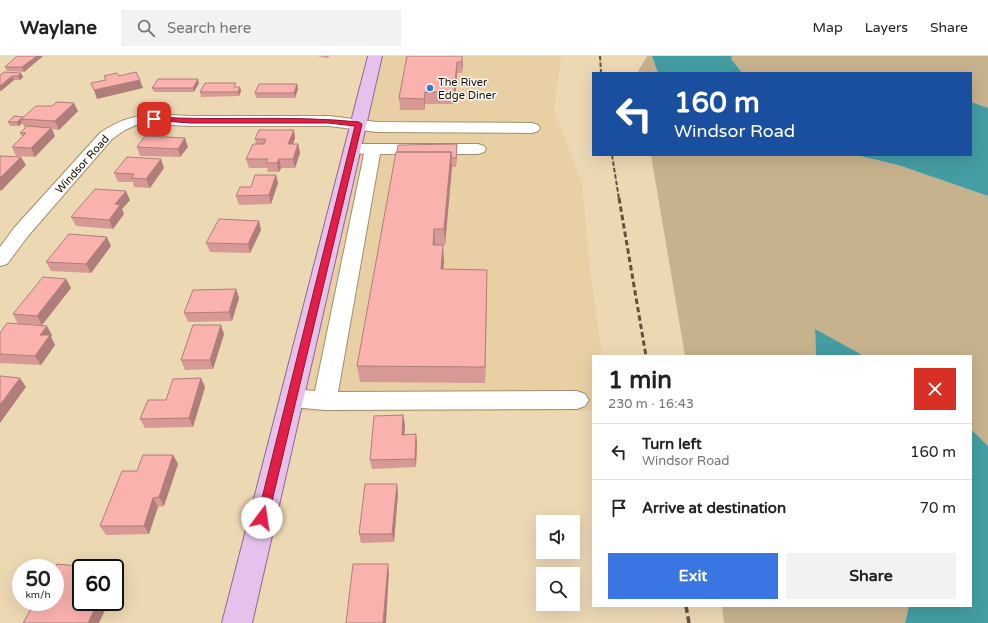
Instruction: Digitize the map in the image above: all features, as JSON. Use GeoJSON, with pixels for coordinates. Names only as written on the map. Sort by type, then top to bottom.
{"type":"FeatureCollection","features":[{"type":"Feature","properties":{"kind":"main road"},"geometry":{"type":"LineString","coordinates":[[237,623],[292,398],[363,149],[359,124],[375,56]]}},
{"type":"Feature","properties":{"kind":"street","name":"Windsor Road"},"geometry":{"type":"LineString","coordinates":[[0,260],[21,232],[106,136],[119,126],[133,121],[154,119],[190,121],[328,121],[377,127],[532,128]]}},
{"type":"Feature","properties":{"kind":"street"},"geometry":{"type":"LineString","coordinates":[[325,400],[363,149],[478,149]]}},
{"type":"Feature","properties":{"kind":"street"},"geometry":{"type":"LineString","coordinates":[[292,398],[325,400],[577,400]]}},
{"type":"Feature","properties":{"kind":"shaded area"},"geometry":{"type":"Polygon","coordinates":[[[375,56],[561,56],[554,110],[582,183],[589,259],[602,355],[592,355],[592,411],[288,412],[375,56]]]}},
{"type":"Feature","properties":{"kind":"shaded area"},"geometry":{"type":"Polygon","coordinates":[[[647,56],[652,56],[658,72],[638,72],[647,56]]]}},
{"type":"Feature","properties":{"kind":"shaded area"},"geometry":{"type":"Polygon","coordinates":[[[732,56],[988,56],[988,108],[972,102],[972,72],[741,72],[730,59],[732,56]]]}},
{"type":"Feature","properties":{"kind":"shaded area"},"geometry":{"type":"Polygon","coordinates":[[[651,156],[860,156],[898,165],[988,196],[988,446],[972,430],[972,355],[862,355],[815,330],[816,355],[685,355],[651,156]]]}},
{"type":"Feature","properties":{"kind":"shaded area"},"geometry":{"type":"Polygon","coordinates":[[[722,607],[909,607],[905,623],[724,623],[722,607]]]}},
{"type":"Feature","properties":{"kind":"water"},"geometry":{"type":"Polygon","coordinates":[[[652,56],[732,56],[731,59],[741,72],[658,72],[652,56]]]}},
{"type":"Feature","properties":{"kind":"water"},"geometry":{"type":"Polygon","coordinates":[[[972,102],[988,108],[988,196],[898,165],[860,156],[972,156],[972,102]]]}},
{"type":"Feature","properties":{"kind":"water"},"geometry":{"type":"Polygon","coordinates":[[[815,329],[862,355],[816,355],[815,329]]]}},
{"type":"Feature","properties":{"kind":"water"},"geometry":{"type":"Polygon","coordinates":[[[972,430],[988,446],[988,623],[905,623],[909,607],[972,607],[972,430]]]}},
{"type":"Feature","properties":{"kind":"building"},"geometry":{"type":"Polygon","coordinates":[[[17,56],[37,56],[22,67],[5,67],[17,56]]]}},
{"type":"Feature","properties":{"kind":"building","name":"The River Edge Diner"},"geometry":{"type":"Polygon","coordinates":[[[407,56],[462,56],[462,62],[457,62],[454,92],[425,92],[424,99],[399,98],[407,56]]]}},
{"type":"Feature","properties":{"kind":"building"},"geometry":{"type":"Polygon","coordinates":[[[4,72],[21,73],[18,76],[12,76],[0,86],[0,75],[4,72]]]}},
{"type":"Feature","properties":{"kind":"building"},"geometry":{"type":"Polygon","coordinates":[[[136,72],[140,80],[94,90],[91,83],[106,80],[104,76],[117,73],[119,76],[136,72]]]}},
{"type":"Feature","properties":{"kind":"building"},"geometry":{"type":"Polygon","coordinates":[[[158,79],[198,79],[193,88],[152,88],[158,79]]]}},
{"type":"Feature","properties":{"kind":"building"},"geometry":{"type":"Polygon","coordinates":[[[205,83],[236,83],[234,87],[240,87],[238,92],[200,92],[205,83]]]}},
{"type":"Feature","properties":{"kind":"building"},"geometry":{"type":"Polygon","coordinates":[[[259,84],[297,84],[294,93],[255,93],[259,84]]]}},
{"type":"Feature","properties":{"kind":"building"},"geometry":{"type":"Polygon","coordinates":[[[57,102],[74,103],[55,121],[21,119],[36,106],[52,106],[57,102]]]}},
{"type":"Feature","properties":{"kind":"building"},"geometry":{"type":"Polygon","coordinates":[[[14,116],[23,117],[17,122],[8,122],[14,116]]]}},
{"type":"Feature","properties":{"kind":"building"},"geometry":{"type":"Polygon","coordinates":[[[27,126],[51,128],[31,148],[12,147],[26,133],[20,133],[27,126]]]}},
{"type":"Feature","properties":{"kind":"building"},"geometry":{"type":"Polygon","coordinates":[[[259,130],[294,130],[288,144],[298,144],[293,159],[279,159],[277,163],[266,163],[268,159],[246,159],[253,144],[264,144],[266,139],[255,139],[259,130]]]}},
{"type":"Feature","properties":{"kind":"building"},"geometry":{"type":"Polygon","coordinates":[[[145,136],[185,138],[178,149],[137,147],[145,136]]]}},
{"type":"Feature","properties":{"kind":"building"},"geometry":{"type":"Polygon","coordinates":[[[457,144],[456,158],[452,158],[451,152],[397,152],[398,145],[457,144]]]}},
{"type":"Feature","properties":{"kind":"building"},"geometry":{"type":"Polygon","coordinates":[[[396,152],[451,152],[444,229],[434,229],[433,245],[443,245],[441,269],[487,270],[485,367],[357,366],[396,152]]]}},
{"type":"Feature","properties":{"kind":"building"},"geometry":{"type":"Polygon","coordinates":[[[0,156],[21,157],[0,178],[0,156]]]}},
{"type":"Feature","properties":{"kind":"building"},"geometry":{"type":"Polygon","coordinates":[[[127,157],[161,159],[146,179],[131,178],[134,174],[114,173],[127,157]]]}},
{"type":"Feature","properties":{"kind":"building"},"geometry":{"type":"Polygon","coordinates":[[[255,175],[276,175],[269,195],[236,196],[240,187],[251,187],[255,175]]]}},
{"type":"Feature","properties":{"kind":"building"},"geometry":{"type":"Polygon","coordinates":[[[95,189],[126,191],[115,204],[120,205],[109,220],[71,217],[95,189]]]}},
{"type":"Feature","properties":{"kind":"building"},"geometry":{"type":"Polygon","coordinates":[[[219,219],[259,221],[248,244],[206,243],[219,219]]]}},
{"type":"Feature","properties":{"kind":"building"},"geometry":{"type":"Polygon","coordinates":[[[69,234],[107,237],[86,264],[46,262],[69,234]]]}},
{"type":"Feature","properties":{"kind":"building"},"geometry":{"type":"Polygon","coordinates":[[[43,277],[66,279],[37,316],[13,314],[43,277]]]}},
{"type":"Feature","properties":{"kind":"building"},"geometry":{"type":"Polygon","coordinates":[[[236,289],[229,312],[184,313],[193,290],[236,289]]]}},
{"type":"Feature","properties":{"kind":"building"},"geometry":{"type":"Polygon","coordinates":[[[7,323],[47,326],[40,335],[50,335],[35,356],[0,354],[0,333],[7,323]]]}},
{"type":"Feature","properties":{"kind":"building"},"geometry":{"type":"Polygon","coordinates":[[[193,325],[221,325],[210,360],[181,360],[193,325]]]}},
{"type":"Feature","properties":{"kind":"building"},"geometry":{"type":"Polygon","coordinates":[[[0,376],[20,378],[0,405],[0,376]]]}},
{"type":"Feature","properties":{"kind":"building"},"geometry":{"type":"Polygon","coordinates":[[[201,378],[189,418],[140,419],[148,400],[166,400],[173,379],[201,378]]]}},
{"type":"Feature","properties":{"kind":"building"},"geometry":{"type":"Polygon","coordinates":[[[403,415],[402,435],[416,434],[415,459],[370,460],[374,416],[403,415]]]}},
{"type":"Feature","properties":{"kind":"building"},"geometry":{"type":"Polygon","coordinates":[[[143,455],[173,455],[159,497],[153,498],[144,526],[100,526],[122,471],[137,471],[143,455]]]}},
{"type":"Feature","properties":{"kind":"building"},"geometry":{"type":"Polygon","coordinates":[[[365,484],[397,484],[392,534],[359,534],[365,484]]]}},
{"type":"Feature","properties":{"kind":"building"},"geometry":{"type":"Polygon","coordinates":[[[353,564],[388,564],[383,623],[346,623],[353,564]]]}},
{"type":"Feature","properties":{"kind":"building"},"geometry":{"type":"Polygon","coordinates":[[[64,565],[72,565],[72,611],[94,611],[88,623],[23,623],[30,611],[64,611],[64,565]]]}},
{"type":"Feature","properties":{"kind":"railway"},"geometry":{"type":"LineString","coordinates":[[600,56],[601,72]]}},
{"type":"Feature","properties":{"kind":"railway"},"geometry":{"type":"LineString","coordinates":[[612,156],[619,199]]}},
{"type":"Feature","properties":{"kind":"railway"},"geometry":{"type":"LineString","coordinates":[[619,198],[646,355]]}},
{"type":"Feature","properties":{"kind":"railway"},"geometry":{"type":"LineString","coordinates":[[686,607],[689,623]]}},
{"type":"Feature","properties":{"kind":"place","name":"The River Edge Diner"},"geometry":{"type":"Point","coordinates":[430,88]}},
{"type":"Feature","properties":{"kind":"route"},"geometry":{"type":"LineString","coordinates":[[154,119],[190,121],[328,121],[359,124],[262,518]]}}]}
